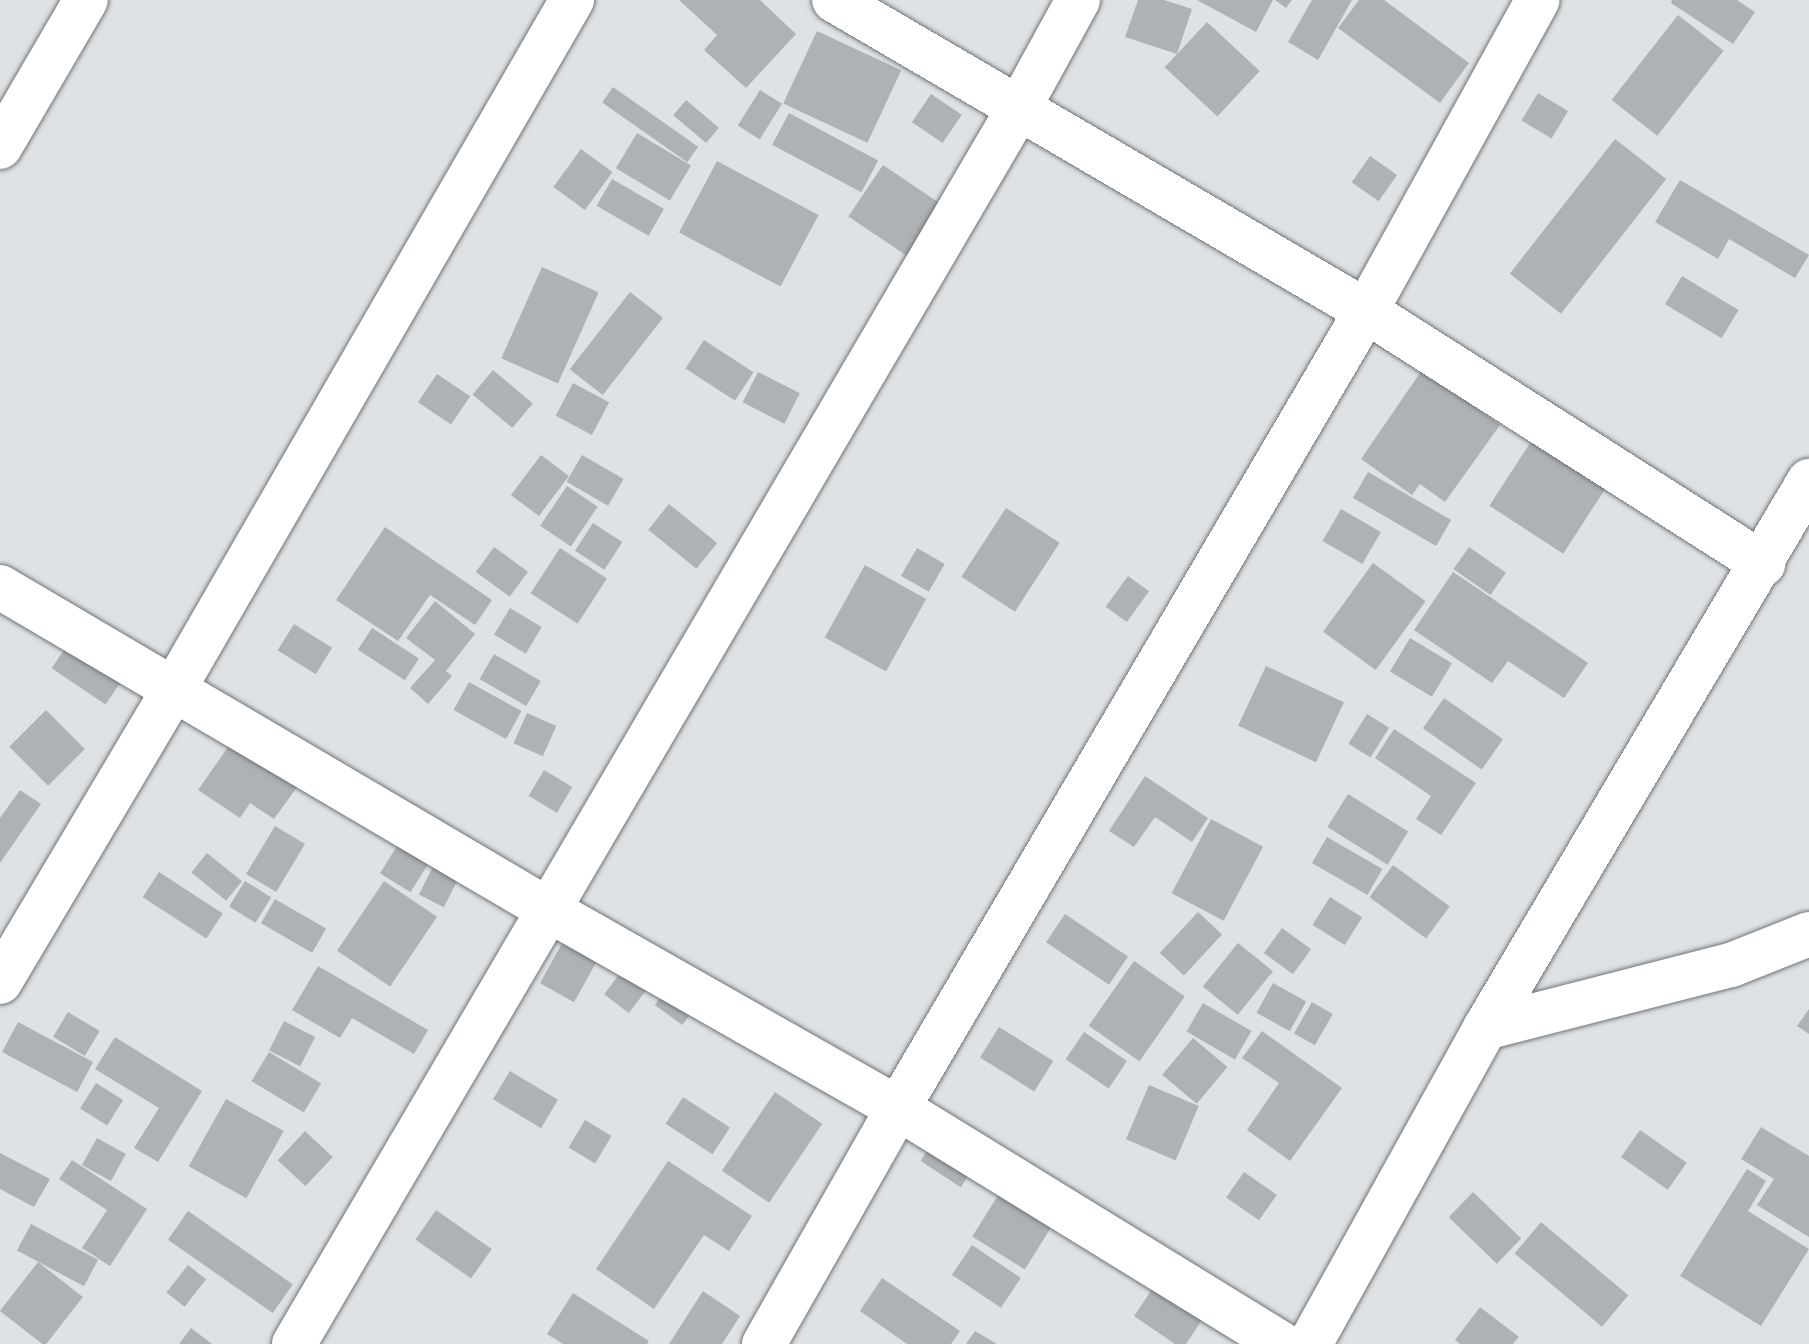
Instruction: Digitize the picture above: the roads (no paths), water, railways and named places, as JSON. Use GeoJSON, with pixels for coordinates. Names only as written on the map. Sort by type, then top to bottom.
{"type":"FeatureCollection","features":[{"type":"Feature","properties":{"kind":"street"},"geometry":{"type":"LineString","coordinates":[[0,147],[86,0]]}},
{"type":"Feature","properties":{"kind":"street"},"geometry":{"type":"LineString","coordinates":[[0,982],[174,689],[572,0]]}},
{"type":"Feature","properties":{"kind":"street"},"geometry":{"type":"LineString","coordinates":[[834,0],[1366,311],[1763,564]]}},
{"type":"Feature","properties":{"kind":"street"},"geometry":{"type":"LineString","coordinates":[[294,1344],[1020,106],[1078,0]]}},
{"type":"Feature","properties":{"kind":"street"},"geometry":{"type":"LineString","coordinates":[[764,1344],[898,1108],[1366,311],[1538,0]]}},
{"type":"Feature","properties":{"kind":"street"},"geometry":{"type":"LineString","coordinates":[[1310,1344],[1485,1028],[1763,564],[1809,481]]}},
{"type":"Feature","properties":{"kind":"street"},"geometry":{"type":"LineString","coordinates":[[0,587],[547,909],[898,1108],[1282,1344]]}},
{"type":"Feature","properties":{"kind":"street"},"geometry":{"type":"LineString","coordinates":[[1485,1028],[1731,965],[1809,934]]}}]}
